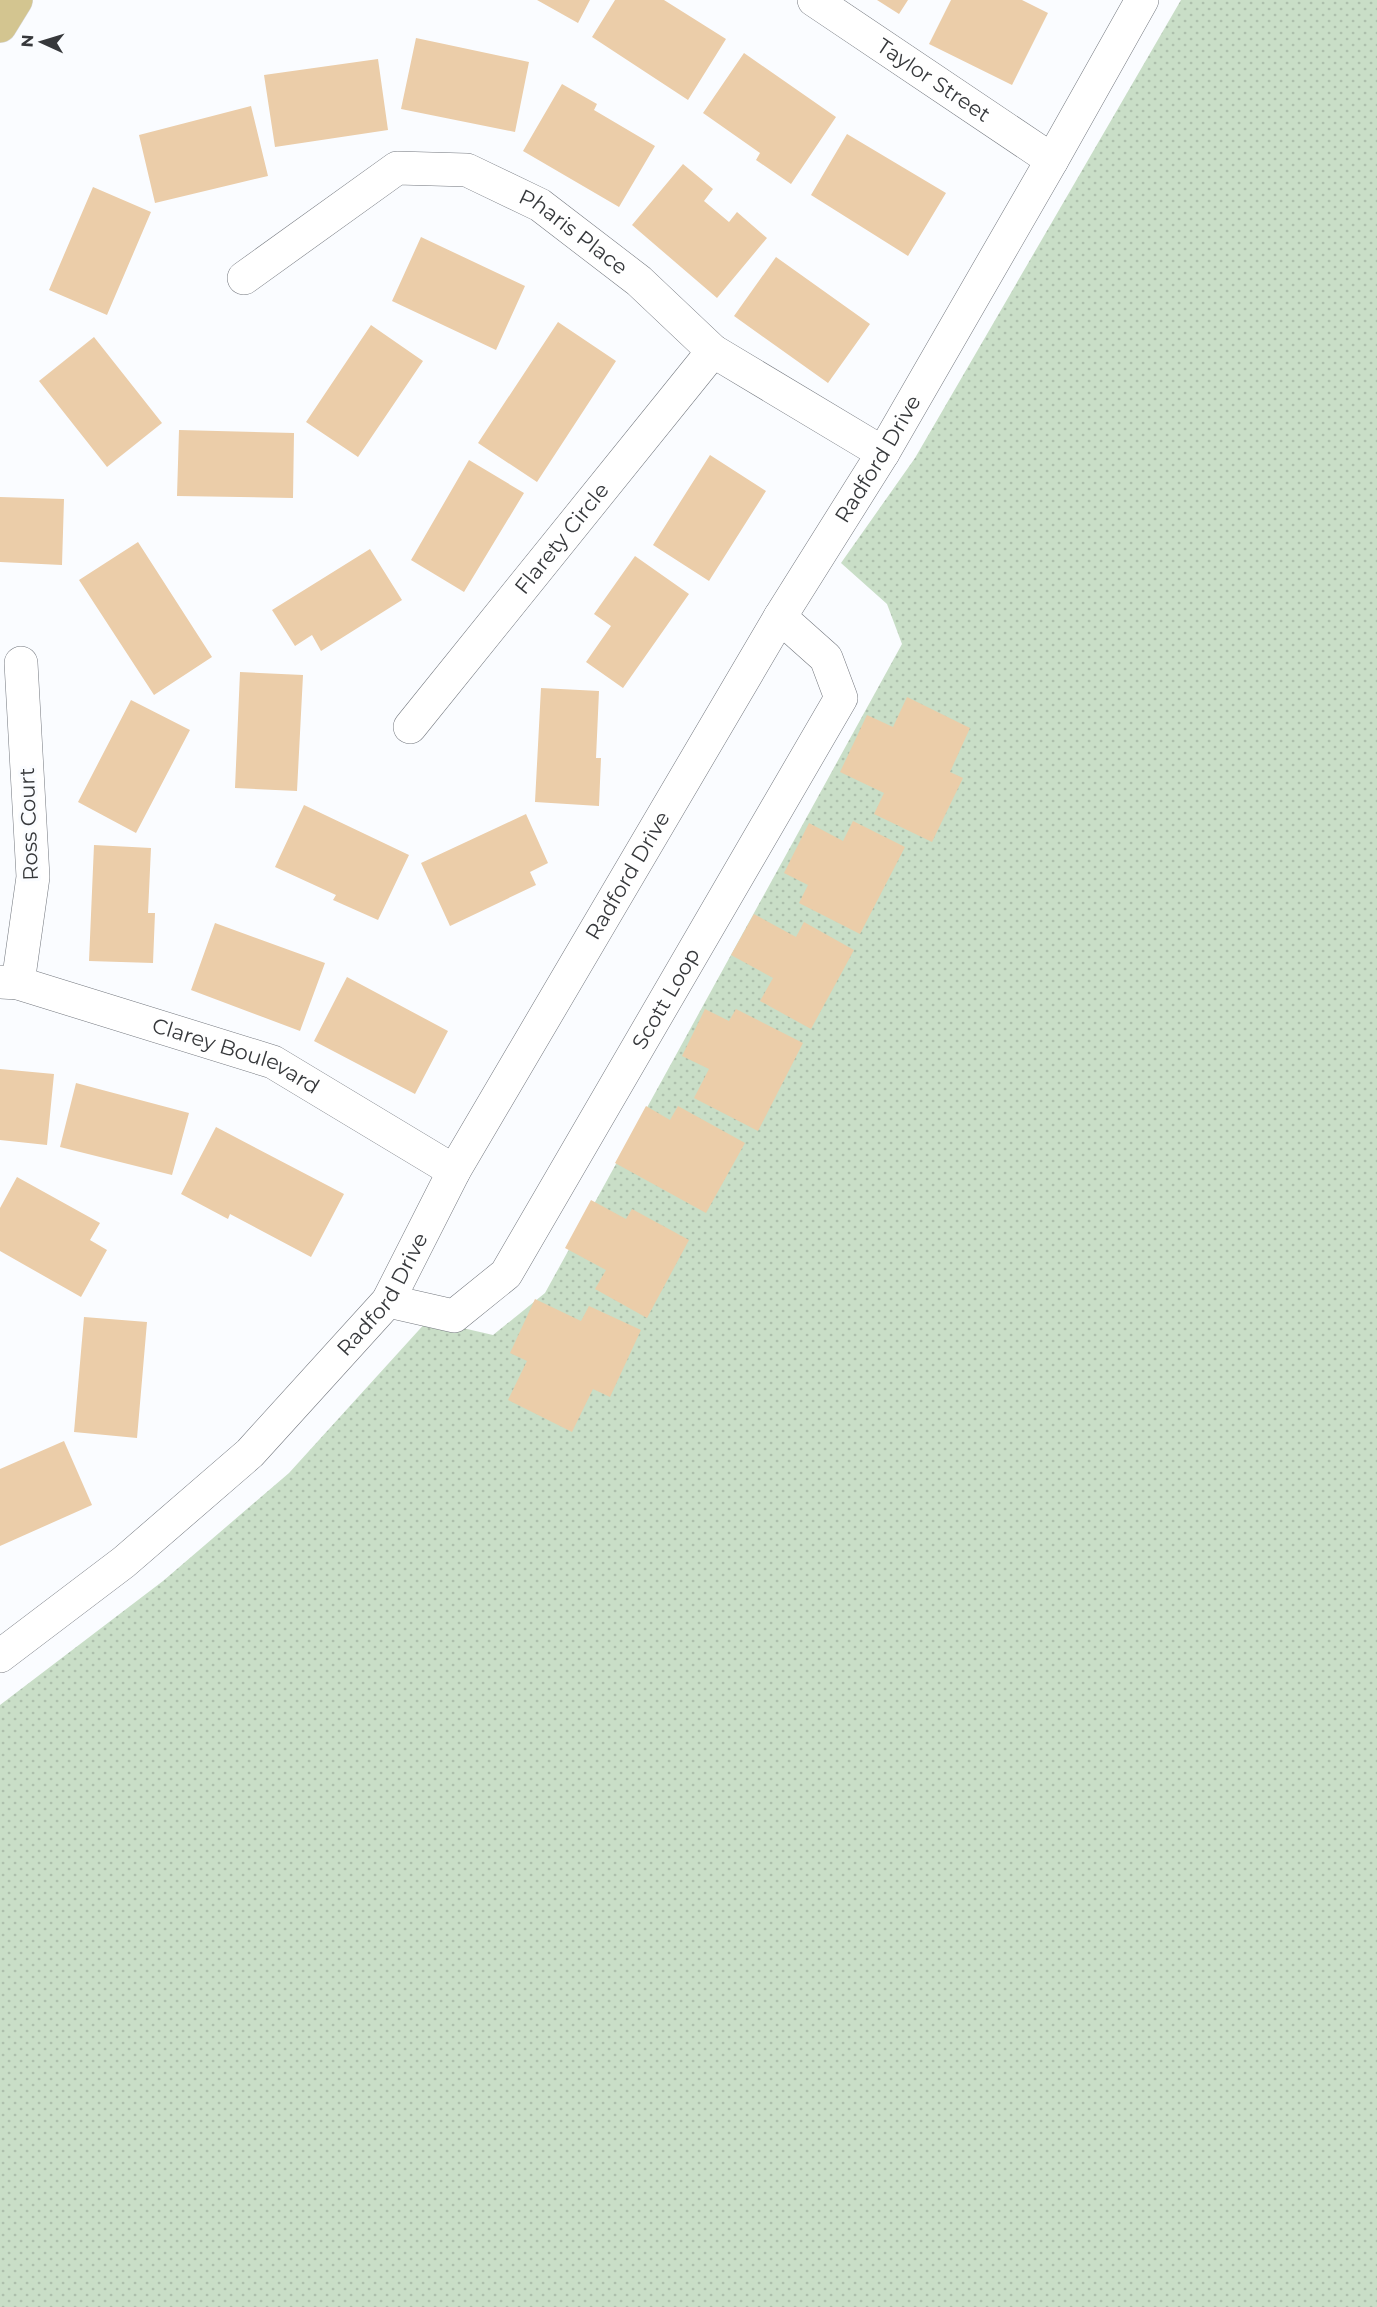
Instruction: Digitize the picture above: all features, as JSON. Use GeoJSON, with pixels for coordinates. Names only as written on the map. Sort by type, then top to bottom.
{"type":"FeatureCollection","features":[{"type":"Feature","properties":{"kind":"main road"},"geometry":{"type":"LineString","coordinates":[[0,26],[16,0]]}},
{"type":"Feature","properties":{"kind":"street","name":"Taylor Street"},"geometry":{"type":"LineString","coordinates":[[814,0],[1052,160]]}},
{"type":"Feature","properties":{"kind":"street","name":"Radford Drive"},"geometry":{"type":"LineString","coordinates":[[0,1656],[124,1562],[250,1453],[388,1301],[454,1171],[780,617],[882,453],[1142,0]]}},
{"type":"Feature","properties":{"kind":"street","name":"Pharis Place"},"geometry":{"type":"LineString","coordinates":[[244,278],[397,168],[467,170],[540,205],[639,281],[713,351],[882,453]]}},
{"type":"Feature","properties":{"kind":"street","name":"Flarety Circle"},"geometry":{"type":"LineString","coordinates":[[410,727],[713,351]]}},
{"type":"Feature","properties":{"kind":"street","name":"Scott Loop"},"geometry":{"type":"LineString","coordinates":[[388,1301],[454,1316],[506,1274],[841,698],[826,658],[780,617]]}},
{"type":"Feature","properties":{"kind":"street","name":"Ross Court"},"geometry":{"type":"LineString","coordinates":[[9,982],[33,877],[21,663]]}},
{"type":"Feature","properties":{"kind":"street","name":"Clarey Boulevard"},"geometry":{"type":"LineString","coordinates":[[9,982],[273,1062],[454,1171]]}},
{"type":"Feature","properties":{"kind":"green space"},"geometry":{"type":"Polygon","coordinates":[[[1181,0],[1377,0],[1377,2307],[0,2307],[0,1705],[163,1581],[289,1473],[428,1320],[493,1335],[545,1293],[902,644],[887,604],[841,563],[915,458],[1181,0]]]}},
{"type":"Feature","properties":{"kind":"building"},"geometry":{"type":"Polygon","coordinates":[[[537,0],[590,0],[578,23],[537,0]]]}},
{"type":"Feature","properties":{"kind":"building"},"geometry":{"type":"Polygon","coordinates":[[[615,0],[664,0],[726,39],[688,100],[592,37],[615,0]]]}},
{"type":"Feature","properties":{"kind":"building"},"geometry":{"type":"Polygon","coordinates":[[[877,0],[908,0],[899,14],[877,0]]]}},
{"type":"Feature","properties":{"kind":"building"},"geometry":{"type":"Polygon","coordinates":[[[951,0],[1022,0],[1048,13],[1012,85],[929,44],[951,0]]]}},
{"type":"Feature","properties":{"kind":"building"},"geometry":{"type":"Polygon","coordinates":[[[416,38],[529,62],[515,132],[401,109],[416,38]]]}},
{"type":"Feature","properties":{"kind":"building"},"geometry":{"type":"Polygon","coordinates":[[[744,53],[836,117],[791,184],[756,160],[760,153],[703,113],[744,53]]]}},
{"type":"Feature","properties":{"kind":"building"},"geometry":{"type":"Polygon","coordinates":[[[378,59],[388,130],[275,147],[264,75],[378,59]]]}},
{"type":"Feature","properties":{"kind":"building"},"geometry":{"type":"Polygon","coordinates":[[[562,84],[597,104],[594,110],[655,146],[619,207],[523,151],[562,84]]]}},
{"type":"Feature","properties":{"kind":"building"},"geometry":{"type":"Polygon","coordinates":[[[251,106],[268,176],[155,203],[139,135],[251,106]]]}},
{"type":"Feature","properties":{"kind":"building"},"geometry":{"type":"Polygon","coordinates":[[[847,134],[946,193],[908,256],[811,195],[847,134]]]}},
{"type":"Feature","properties":{"kind":"building"},"geometry":{"type":"Polygon","coordinates":[[[683,164],[713,189],[704,201],[729,222],[737,212],[767,238],[717,298],[632,225],[683,164]]]}},
{"type":"Feature","properties":{"kind":"building"},"geometry":{"type":"Polygon","coordinates":[[[93,187],[151,212],[107,315],[49,290],[93,187]]]}},
{"type":"Feature","properties":{"kind":"building"},"geometry":{"type":"Polygon","coordinates":[[[421,237],[525,286],[496,350],[392,301],[421,237]]]}},
{"type":"Feature","properties":{"kind":"building"},"geometry":{"type":"Polygon","coordinates":[[[776,257],[870,324],[828,383],[734,316],[776,257]]]}},
{"type":"Feature","properties":{"kind":"building"},"geometry":{"type":"Polygon","coordinates":[[[558,322],[616,361],[537,482],[478,443],[558,322]]]}},
{"type":"Feature","properties":{"kind":"building"},"geometry":{"type":"Polygon","coordinates":[[[371,325],[423,361],[358,457],[306,422],[371,325]]]}},
{"type":"Feature","properties":{"kind":"building"},"geometry":{"type":"Polygon","coordinates":[[[94,337],[162,423],[107,467],[39,381],[94,337]]]}},
{"type":"Feature","properties":{"kind":"building"},"geometry":{"type":"Polygon","coordinates":[[[179,430],[294,433],[293,498],[177,496],[179,430]]]}},
{"type":"Feature","properties":{"kind":"building"},"geometry":{"type":"Polygon","coordinates":[[[710,455],[766,491],[709,581],[653,545],[710,455]]]}},
{"type":"Feature","properties":{"kind":"building"},"geometry":{"type":"Polygon","coordinates":[[[469,460],[524,493],[464,592],[411,560],[469,460]]]}},
{"type":"Feature","properties":{"kind":"building"},"geometry":{"type":"Polygon","coordinates":[[[0,497],[64,499],[62,565],[0,562],[0,497]]]}},
{"type":"Feature","properties":{"kind":"building"},"geometry":{"type":"Polygon","coordinates":[[[138,542],[212,657],[154,695],[79,580],[138,542]]]}},
{"type":"Feature","properties":{"kind":"building"},"geometry":{"type":"Polygon","coordinates":[[[370,549],[402,600],[321,651],[312,635],[295,646],[272,610],[370,549]]]}},
{"type":"Feature","properties":{"kind":"building"},"geometry":{"type":"Polygon","coordinates":[[[635,556],[689,594],[623,688],[586,662],[611,626],[594,614],[635,556]]]}},
{"type":"Feature","properties":{"kind":"building"},"geometry":{"type":"Polygon","coordinates":[[[240,672],[303,675],[297,791],[235,788],[240,672]]]}},
{"type":"Feature","properties":{"kind":"building"},"geometry":{"type":"Polygon","coordinates":[[[541,688],[599,691],[596,758],[601,758],[599,806],[535,802],[541,688]]]}},
{"type":"Feature","properties":{"kind":"building"},"geometry":{"type":"Polygon","coordinates":[[[907,697],[970,728],[950,772],[963,778],[932,842],[874,814],[884,793],[840,772],[867,715],[893,727],[907,697]]]}},
{"type":"Feature","properties":{"kind":"building"},"geometry":{"type":"Polygon","coordinates":[[[131,700],[190,730],[136,833],[78,802],[131,700]]]}},
{"type":"Feature","properties":{"kind":"building"},"geometry":{"type":"Polygon","coordinates":[[[304,805],[409,855],[378,920],[333,900],[336,895],[275,867],[304,805]]]}},
{"type":"Feature","properties":{"kind":"building"},"geometry":{"type":"Polygon","coordinates":[[[526,814],[548,863],[530,872],[536,885],[450,926],[421,863],[526,814]]]}},
{"type":"Feature","properties":{"kind":"building"},"geometry":{"type":"Polygon","coordinates":[[[853,821],[905,847],[860,934],[799,903],[808,885],[784,873],[809,823],[843,841],[853,821]]]}},
{"type":"Feature","properties":{"kind":"building"},"geometry":{"type":"Polygon","coordinates":[[[94,845],[151,848],[148,913],[155,913],[153,963],[89,961],[94,845]]]}},
{"type":"Feature","properties":{"kind":"building"},"geometry":{"type":"Polygon","coordinates":[[[754,914],[796,937],[804,922],[854,950],[811,1029],[760,1001],[773,978],[731,955],[754,914]]]}},
{"type":"Feature","properties":{"kind":"building"},"geometry":{"type":"Polygon","coordinates":[[[215,923],[325,963],[300,1031],[191,990],[215,923]]]}},
{"type":"Feature","properties":{"kind":"building"},"geometry":{"type":"Polygon","coordinates":[[[347,977],[448,1031],[415,1094],[314,1041],[347,977]]]}},
{"type":"Feature","properties":{"kind":"building"},"geometry":{"type":"Polygon","coordinates":[[[705,1009],[729,1021],[736,1009],[803,1043],[758,1131],[694,1098],[709,1069],[682,1056],[705,1009]]]}},
{"type":"Feature","properties":{"kind":"building"},"geometry":{"type":"Polygon","coordinates":[[[0,1069],[54,1074],[47,1145],[0,1140],[0,1069]]]}},
{"type":"Feature","properties":{"kind":"building"},"geometry":{"type":"Polygon","coordinates":[[[76,1083],[189,1113],[172,1175],[60,1147],[76,1083]]]}},
{"type":"Feature","properties":{"kind":"building"},"geometry":{"type":"Polygon","coordinates":[[[646,1106],[670,1120],[678,1106],[745,1143],[706,1213],[615,1163],[646,1106]]]}},
{"type":"Feature","properties":{"kind":"building"},"geometry":{"type":"Polygon","coordinates":[[[216,1127],[344,1194],[311,1257],[230,1214],[228,1219],[181,1194],[216,1127]]]}},
{"type":"Feature","properties":{"kind":"building"},"geometry":{"type":"Polygon","coordinates":[[[17,1177],[100,1223],[90,1240],[107,1250],[81,1297],[0,1251],[0,1208],[17,1177]]]}},
{"type":"Feature","properties":{"kind":"building"},"geometry":{"type":"Polygon","coordinates":[[[591,1200],[626,1219],[632,1209],[689,1240],[647,1318],[595,1289],[606,1270],[565,1248],[591,1200]]]}},
{"type":"Feature","properties":{"kind":"building"},"geometry":{"type":"Polygon","coordinates":[[[535,1299],[581,1321],[589,1306],[641,1330],[610,1397],[593,1389],[572,1432],[508,1400],[527,1361],[510,1353],[535,1299]]]}},
{"type":"Feature","properties":{"kind":"building"},"geometry":{"type":"Polygon","coordinates":[[[84,1317],[147,1322],[137,1438],[74,1432],[84,1317]]]}},
{"type":"Feature","properties":{"kind":"building"},"geometry":{"type":"Polygon","coordinates":[[[64,1441],[92,1505],[0,1546],[0,1469],[64,1441]]]}}]}
